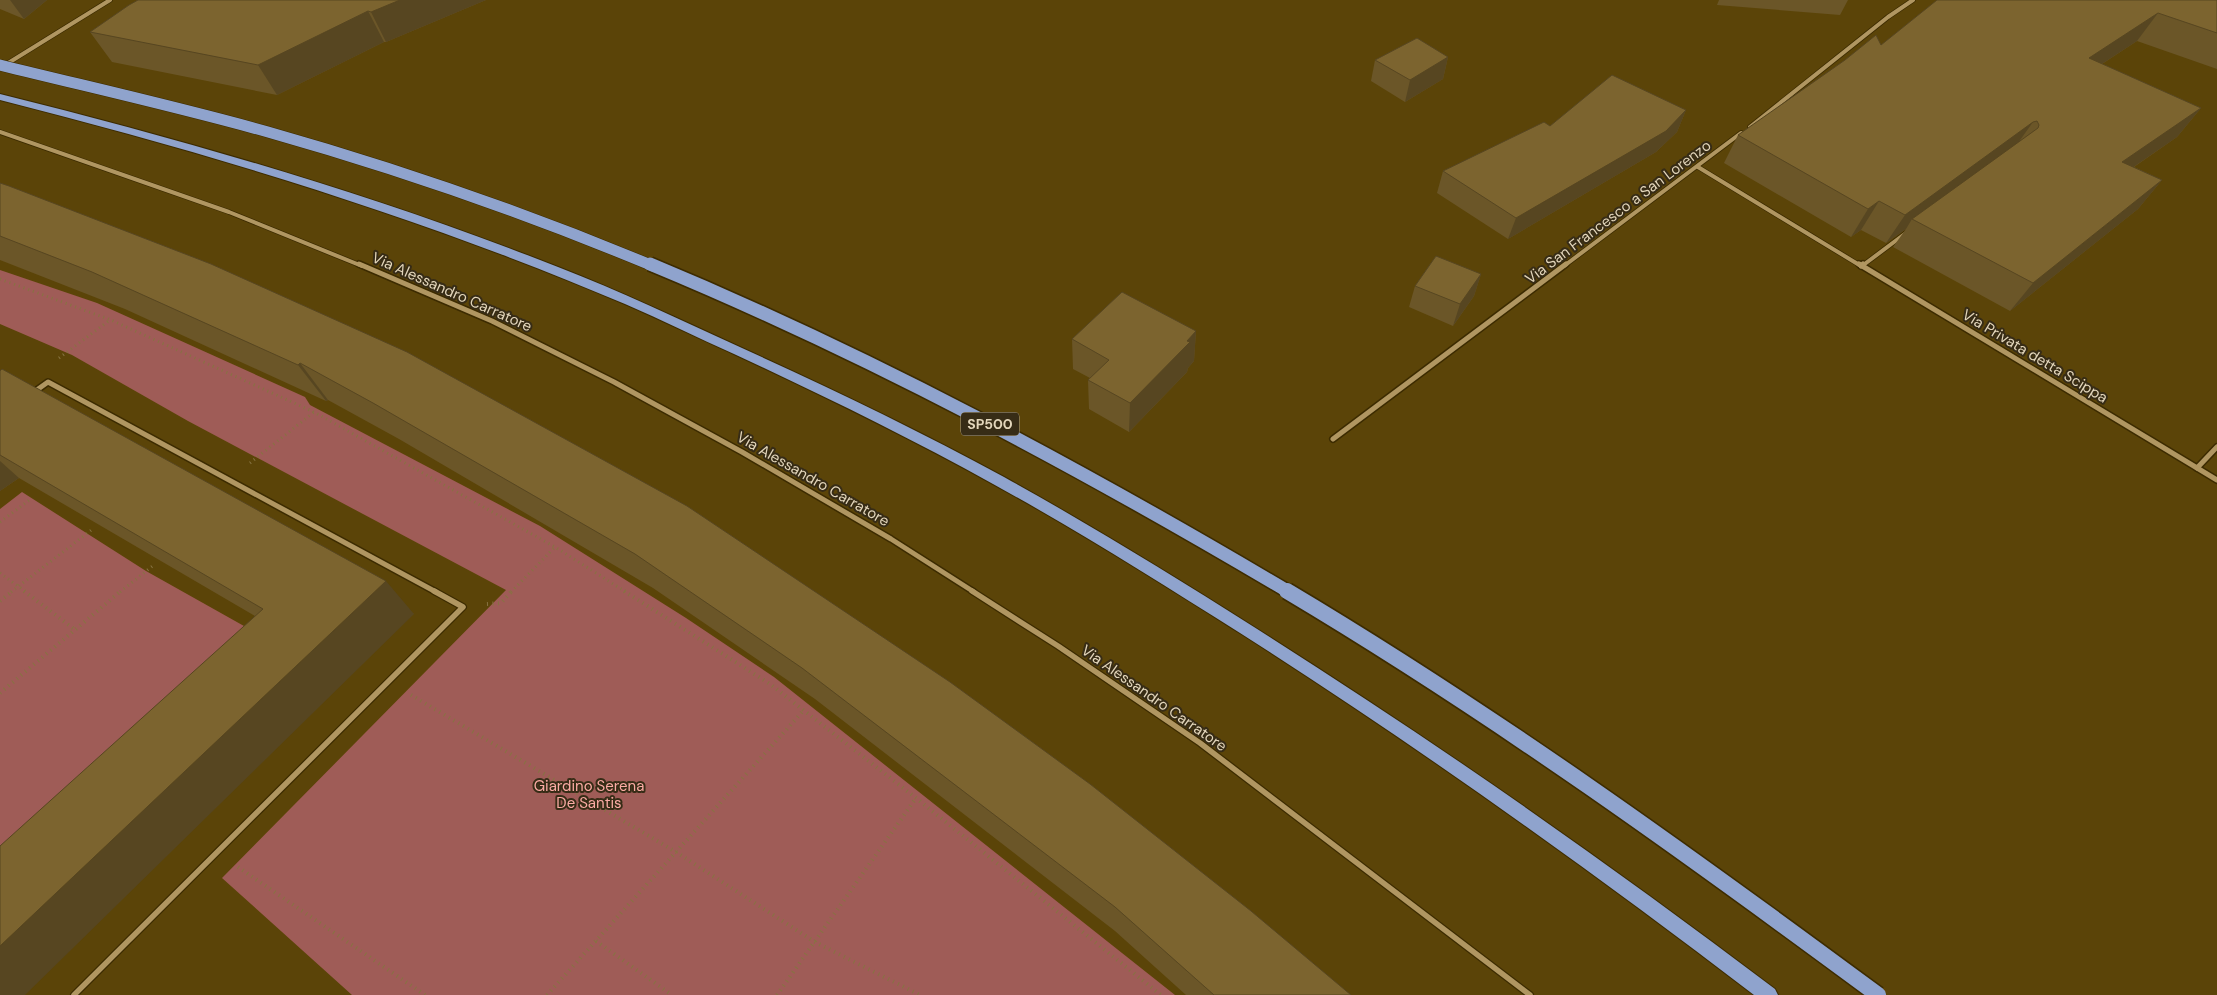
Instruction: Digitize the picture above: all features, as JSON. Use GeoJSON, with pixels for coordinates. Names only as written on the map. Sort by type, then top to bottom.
{"type":"FeatureCollection","features":[{"type":"Feature","properties":{"kind":"highway","name":"SP500"},"geometry":{"type":"LineString","coordinates":[[0,66],[267,132],[398,171],[520,214],[668,271],[812,336],[966,411],[1130,500],[1313,606],[1514,735],[1741,894],[1878,995]]}},
{"type":"Feature","properties":{"kind":"highway","name":"SP500"},"geometry":{"type":"LineString","coordinates":[[0,97],[233,159],[363,200],[496,246],[633,302],[933,445],[1097,537],[1278,649],[1479,783],[1706,947],[1769,995]]}},
{"type":"Feature","properties":{"kind":"street"},"geometry":{"type":"LineString","coordinates":[[0,66],[110,0]]}},
{"type":"Feature","properties":{"kind":"street","name":"Via San Francesco a San Lorenzo"},"geometry":{"type":"LineString","coordinates":[[1333,439],[1698,167],[1888,17],[1913,0]]}},
{"type":"Feature","properties":{"kind":"street","name":"Via Alessandro Carratore"},"geometry":{"type":"LineString","coordinates":[[0,132],[229,212],[332,253],[492,321],[614,382],[742,452],[891,539],[1058,646],[1200,743],[1530,995]]}},
{"type":"Feature","properties":{"kind":"street","name":"Via Privata detta Scippa"},"geometry":{"type":"LineString","coordinates":[[1698,167],[2217,480]]}},
{"type":"Feature","properties":{"kind":"street"},"geometry":{"type":"LineString","coordinates":[[1861,266],[1907,232]]}},
{"type":"Feature","properties":{"kind":"street"},"geometry":{"type":"LineString","coordinates":[[24,399],[48,382],[463,607],[74,995]]}},
{"type":"Feature","properties":{"kind":"street"},"geometry":{"type":"LineString","coordinates":[[2197,468],[2217,447]]}},
{"type":"Feature","properties":{"kind":"path"},"geometry":{"type":"LineString","coordinates":[[0,279],[111,320],[314,412],[555,547],[770,684],[916,798],[1161,995]]}},
{"type":"Feature","properties":{"kind":"path"},"geometry":{"type":"LineString","coordinates":[[48,382],[46,367],[111,320]]}},
{"type":"Feature","properties":{"kind":"path"},"geometry":{"type":"LineString","coordinates":[[228,481],[314,412]]}},
{"type":"Feature","properties":{"kind":"path"},"geometry":{"type":"LineString","coordinates":[[0,522],[32,498]]}},
{"type":"Feature","properties":{"kind":"path"},"geometry":{"type":"LineString","coordinates":[[0,601],[94,528]]}},
{"type":"Feature","properties":{"kind":"path"},"geometry":{"type":"LineString","coordinates":[[463,607],[501,603],[555,547]]}},
{"type":"Feature","properties":{"kind":"path"},"geometry":{"type":"LineString","coordinates":[[0,693],[74,629],[155,564]]}},
{"type":"Feature","properties":{"kind":"path"},"geometry":{"type":"LineString","coordinates":[[0,572],[74,629]]}},
{"type":"Feature","properties":{"kind":"path"},"geometry":{"type":"LineString","coordinates":[[388,681],[676,852],[815,942],[920,995]]}},
{"type":"Feature","properties":{"kind":"path"},"geometry":{"type":"LineString","coordinates":[[547,995],[804,710]]}},
{"type":"Feature","properties":{"kind":"path"},"geometry":{"type":"LineString","coordinates":[[777,995],[916,798]]}},
{"type":"Feature","properties":{"kind":"path"},"geometry":{"type":"LineString","coordinates":[[217,853],[426,995]]}},
{"type":"Feature","properties":{"kind":"path"},"geometry":{"type":"LineString","coordinates":[[596,941],[672,995]]}},
{"type":"Feature","properties":{"kind":"green space","name":"Giardino Serena De Santis"},"geometry":{"type":"Polygon","coordinates":[[[0,270],[97,303],[305,397],[310,405],[540,526],[686,618],[774,677],[1175,995],[352,995],[222,878],[506,590],[188,421],[72,355],[0,324],[0,270]]]}},
{"type":"Feature","properties":{"kind":"green space"},"geometry":{"type":"Polygon","coordinates":[[[22,492],[146,571],[278,645],[0,903],[0,509],[22,492]]]}},
{"type":"Feature","properties":{"kind":"building"},"geometry":{"type":"Polygon","coordinates":[[[138,0],[400,0],[371,12],[368,11],[258,65],[90,32],[138,0]]]}},
{"type":"Feature","properties":{"kind":"building"},"geometry":{"type":"Polygon","coordinates":[[[1937,0],[2217,0],[2217,33],[2158,13],[2089,58],[2201,108],[2122,162],[2162,180],[2033,283],[1912,219],[2038,128],[2037,121],[2033,122],[1905,215],[1879,201],[1868,209],[1738,135],[1845,60],[1876,35],[1881,45],[1937,0]]]}},
{"type":"Feature","properties":{"kind":"building"},"geometry":{"type":"Polygon","coordinates":[[[1417,38],[1448,57],[1410,80],[1375,60],[1417,38]]]}},
{"type":"Feature","properties":{"kind":"building"},"geometry":{"type":"Polygon","coordinates":[[[1612,75],[1686,110],[1666,131],[1516,218],[1443,171],[1544,122],[1550,126],[1612,75]]]}},
{"type":"Feature","properties":{"kind":"building"},"geometry":{"type":"Polygon","coordinates":[[[0,183],[211,264],[407,352],[687,506],[950,682],[1090,784],[1251,911],[1351,995],[1214,995],[1115,907],[802,668],[635,554],[300,363],[298,365],[92,272],[0,236],[0,183]]]}},
{"type":"Feature","properties":{"kind":"building"},"geometry":{"type":"Polygon","coordinates":[[[1436,256],[1481,274],[1460,304],[1415,286],[1436,256]]]}},
{"type":"Feature","properties":{"kind":"building"},"geometry":{"type":"Polygon","coordinates":[[[1122,292],[1196,331],[1187,341],[1190,342],[1130,403],[1088,380],[1109,360],[1072,339],[1122,292]]]}},
{"type":"Feature","properties":{"kind":"building"},"geometry":{"type":"Polygon","coordinates":[[[2,369],[386,581],[0,946],[0,846],[263,609],[0,455],[0,371],[2,369]]]}}]}
